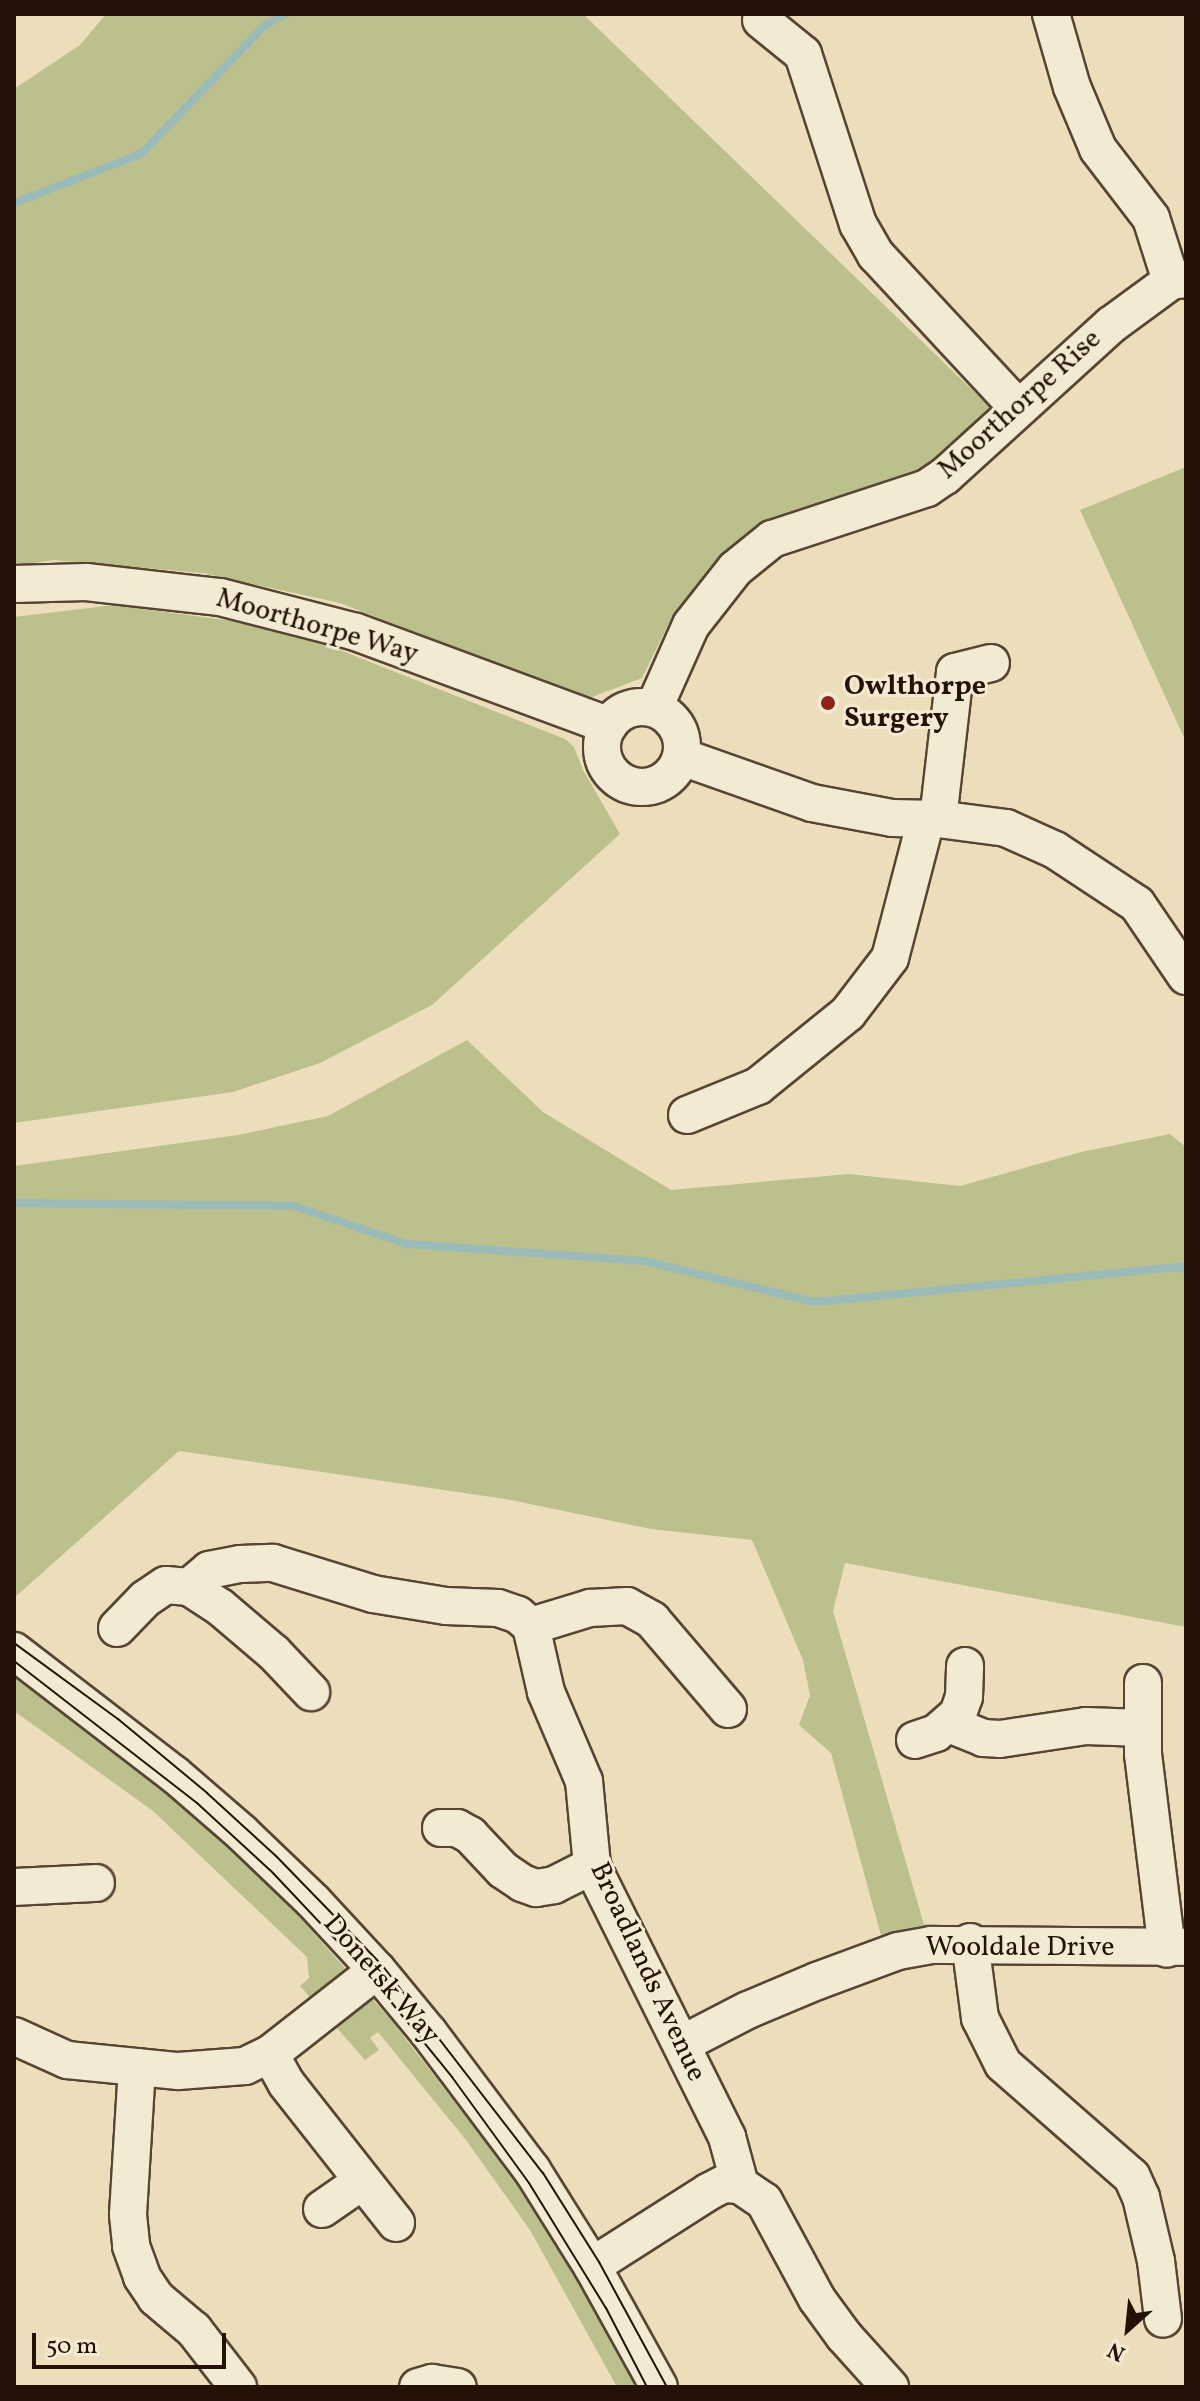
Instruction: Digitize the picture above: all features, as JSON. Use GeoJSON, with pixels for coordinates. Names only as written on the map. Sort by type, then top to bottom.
{"type":"FeatureCollection","features":[{"type":"Feature","properties":{"kind":"street"},"geometry":{"type":"LineString","coordinates":[[1051,14],[1072,87],[1098,149],[1151,218],[1178,280]]}},
{"type":"Feature","properties":{"kind":"street"},"geometry":{"type":"LineString","coordinates":[[761,20],[803,54],[858,224],[876,255],[1018,408]]}},
{"type":"Feature","properties":{"kind":"street","name":"Moorthorpe Rise"},"geometry":{"type":"LineString","coordinates":[[654,708],[691,625],[728,574],[772,539],[927,488],[945,476],[1111,325],[1178,280]]}},
{"type":"Feature","properties":{"kind":"street","name":"Moorthorpe Way"},"geometry":{"type":"LineString","coordinates":[[14,584],[86,582],[220,597],[356,632],[608,725]]}},
{"type":"Feature","properties":{"kind":"street"},"geometry":{"type":"LineString","coordinates":[[687,1115],[758,1086],[848,1013],[890,958],[932,819],[955,672],[991,663]]}},
{"type":"Feature","properties":{"kind":"street"},"geometry":{"type":"LineString","coordinates":[[631,708],[654,708],[676,725],[683,743],[677,770],[666,781],[639,788],[624,784],[613,775],[602,754],[608,725],[631,708]]}},
{"type":"Feature","properties":{"kind":"street"},"geometry":{"type":"LineString","coordinates":[[682,757],[812,803],[892,818],[932,819],[1006,828],[1055,850],[1137,904],[1186,976]]}},
{"type":"Feature","properties":{"kind":"street"},"geometry":{"type":"LineString","coordinates":[[189,1587],[209,1570],[240,1564],[273,1563],[373,1594],[446,1606],[498,1608],[518,1615],[531,1626],[590,1608],[627,1606],[652,1620],[728,1709]]}},
{"type":"Feature","properties":{"kind":"street"},"geometry":{"type":"LineString","coordinates":[[117,1628],[145,1599],[166,1585],[189,1587],[220,1607],[274,1653],[311,1692]]}},
{"type":"Feature","properties":{"kind":"street","name":"Broadlands Avenue"},"geometry":{"type":"LineString","coordinates":[[531,1626],[546,1692],[584,1781],[592,1866],[727,2137],[740,2185]]}},
{"type":"Feature","properties":{"kind":"street","name":"Donetsk Way"},"geometry":{"type":"LineString","coordinates":[[14,1651],[174,1774],[242,1833],[377,1970],[429,2033],[532,2170],[592,2266],[659,2387]]}},
{"type":"Feature","properties":{"kind":"street"},"geometry":{"type":"LineString","coordinates":[[915,1740],[949,1724],[964,1697],[965,1666]]}},
{"type":"Feature","properties":{"kind":"street"},"geometry":{"type":"LineString","coordinates":[[1143,1683],[1143,1728],[1176,1948]]}},
{"type":"Feature","properties":{"kind":"street"},"geometry":{"type":"LineString","coordinates":[[949,1724],[983,1738],[1000,1739],[1086,1726],[1143,1728]]}},
{"type":"Feature","properties":{"kind":"street"},"geometry":{"type":"LineString","coordinates":[[441,1828],[457,1828],[470,1835],[503,1870],[536,1888],[554,1885],[592,1866]]}},
{"type":"Feature","properties":{"kind":"street"},"geometry":{"type":"LineString","coordinates":[[14,1887],[96,1883]]}},
{"type":"Feature","properties":{"kind":"street"},"geometry":{"type":"LineString","coordinates":[[970,1942],[975,1994],[989,2039],[1003,2064],[1132,2177],[1171,2263],[1163,2319]]}},
{"type":"Feature","properties":{"kind":"street","name":"Wooldale Drive"},"geometry":{"type":"LineString","coordinates":[[682,2044],[748,2010],[860,1964],[920,1947],[970,1942],[1176,1948]]}},
{"type":"Feature","properties":{"kind":"street"},"geometry":{"type":"LineString","coordinates":[[14,2036],[67,2060],[219,2070],[245,2066],[270,2054],[377,1970]]}},
{"type":"Feature","properties":{"kind":"street"},"geometry":{"type":"LineString","coordinates":[[270,2054],[286,2083],[396,2223]]}},
{"type":"Feature","properties":{"kind":"street"},"geometry":{"type":"LineString","coordinates":[[137,2067],[128,2215],[131,2246],[142,2277],[156,2298],[194,2330],[238,2387]]}},
{"type":"Feature","properties":{"kind":"street"},"geometry":{"type":"LineString","coordinates":[[322,2209],[361,2182]]}},
{"type":"Feature","properties":{"kind":"street"},"geometry":{"type":"LineString","coordinates":[[592,2266],[708,2192],[724,2184],[740,2185],[764,2201],[817,2299],[844,2336],[890,2387]]}},
{"type":"Feature","properties":{"kind":"street"},"geometry":{"type":"LineString","coordinates":[[418,2387],[432,2383],[458,2387]]}},
{"type":"Feature","properties":{"kind":"green space"},"geometry":{"type":"Polygon","coordinates":[[[106,14],[583,14],[995,412],[916,475],[799,509],[714,575],[669,623],[642,678],[587,699],[340,603],[202,573],[54,560],[14,566],[14,89],[80,45],[106,14]]]}},
{"type":"Feature","properties":{"kind":"green space"},"geometry":{"type":"Polygon","coordinates":[[[1186,467],[1186,742],[1080,510],[1186,467]]]}},
{"type":"Feature","properties":{"kind":"green space"},"geometry":{"type":"Polygon","coordinates":[[[114,605],[284,628],[565,739],[574,747],[583,770],[620,834],[432,1005],[320,1063],[233,1092],[14,1123],[14,617],[114,605]]]}},
{"type":"Feature","properties":{"kind":"green space"},"geometry":{"type":"Polygon","coordinates":[[[467,1040],[543,1112],[671,1190],[849,1174],[960,1186],[1081,1152],[1170,1134],[1186,1147],[1186,1627],[845,1563],[833,1611],[925,1928],[882,1939],[831,1753],[799,1725],[810,1695],[803,1660],[752,1540],[651,1529],[505,1499],[179,1451],[14,1598],[14,1166],[238,1135],[328,1116],[467,1040]]]}},
{"type":"Feature","properties":{"kind":"green space"},"geometry":{"type":"Polygon","coordinates":[[[14,1677],[106,1741],[199,1821],[287,1903],[392,2021],[550,2226],[638,2387],[617,2387],[530,2230],[466,2140],[378,2032],[370,2038],[379,2050],[365,2060],[300,1986],[309,1978],[307,1957],[153,1811],[14,1711],[14,1677]]]}},
{"type":"Feature","properties":{"kind":"waterway"},"geometry":{"type":"LineString","coordinates":[[14,203],[141,154],[265,25],[285,14]]}},
{"type":"Feature","properties":{"kind":"waterway"},"geometry":{"type":"LineString","coordinates":[[14,1203],[294,1206],[407,1244],[644,1261],[815,1302],[1180,1267],[1186,1270]]}},
{"type":"Feature","properties":{"kind":"tram line"},"geometry":{"type":"LineString","coordinates":[[14,1643],[118,1719],[207,1793],[276,1856],[382,1965],[543,2173],[599,2262],[667,2387]]}},
{"type":"Feature","properties":{"kind":"tram line"},"geometry":{"type":"LineString","coordinates":[[14,1661],[197,1803],[273,1873],[370,1976],[452,2077],[529,2183],[606,2308],[647,2387]]}},
{"type":"Feature","properties":{"kind":"place","name":"Owlthorpe Surgery"},"geometry":{"type":"Point","coordinates":[828,703]}}]}
